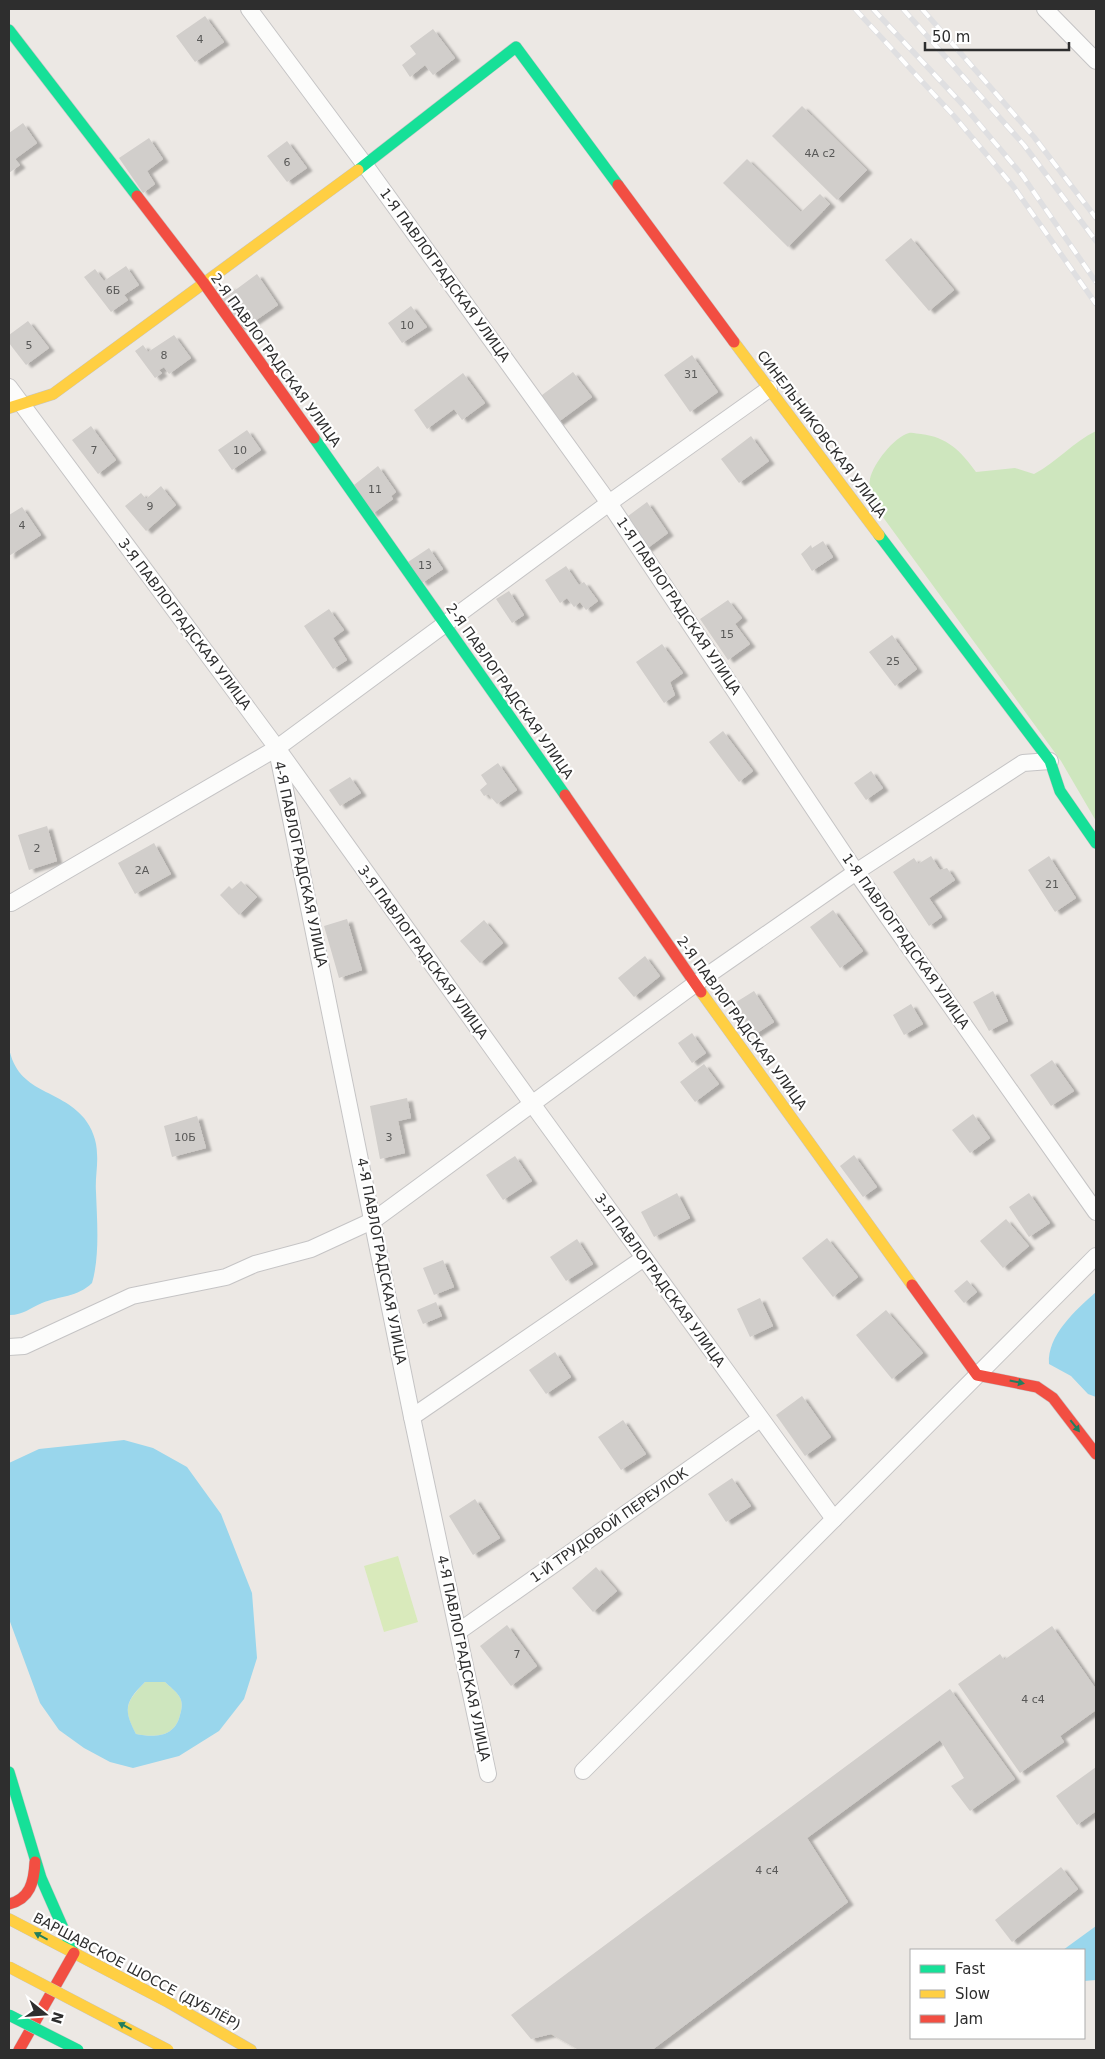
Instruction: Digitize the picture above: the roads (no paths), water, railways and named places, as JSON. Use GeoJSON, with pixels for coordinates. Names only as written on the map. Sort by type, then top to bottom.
{"type":"FeatureCollection","features":[{"type":"Feature","properties":{"kind":"street","name":"1-Я ПАВЛОГРАДСКАЯ УЛИЦА"},"geometry":{"type":"LineString","coordinates":[[248,9],[365,165],[610,503],[856,872],[1096,1212]]}},
{"type":"Feature","properties":{"kind":"street"},"geometry":{"type":"LineString","coordinates":[[1045,9],[1096,61]]}},
{"type":"Feature","properties":{"kind":"street","name":"2-Я ПАВЛОГРАДСКАЯ УЛИЦА"},"geometry":{"type":"LineString","coordinates":[[9,30],[202,282],[446,624],[695,984],[977,1375]]}},
{"type":"Feature","properties":{"kind":"street","name":"СИНЕЛЬНИКОВСКАЯ УЛИЦА"},"geometry":{"type":"LineString","coordinates":[[365,165],[516,47],[769,390],[1050,761],[1060,791],[1096,843]]}},
{"type":"Feature","properties":{"kind":"street"},"geometry":{"type":"LineString","coordinates":[[14,405],[53,394],[202,282],[365,165]]}},
{"type":"Feature","properties":{"kind":"street","name":"3-Я ПАВЛОГРАДСКАЯ УЛИЦА"},"geometry":{"type":"LineString","coordinates":[[9,387],[14,405],[277,748],[533,1105],[834,1518]]}},
{"type":"Feature","properties":{"kind":"street"},"geometry":{"type":"LineString","coordinates":[[9,902],[11,903],[277,748],[610,503],[769,390]]}},
{"type":"Feature","properties":{"kind":"street","name":"4-Я ПАВЛОГРАДСКАЯ УЛИЦА"},"geometry":{"type":"LineString","coordinates":[[277,748],[374,1220],[412,1417],[488,1774]]}},
{"type":"Feature","properties":{"kind":"street"},"geometry":{"type":"LineString","coordinates":[[9,1347],[24,1346],[132,1296],[226,1276],[255,1264],[312,1249],[374,1220],[533,1105],[695,984],[856,872],[1023,762],[1050,761]]}},
{"type":"Feature","properties":{"kind":"street"},"geometry":{"type":"LineString","coordinates":[[583,1771],[1096,1256]]}},
{"type":"Feature","properties":{"kind":"street"},"geometry":{"type":"LineString","coordinates":[[412,1417],[644,1258]]}},
{"type":"Feature","properties":{"kind":"street"},"geometry":{"type":"LineString","coordinates":[[977,1375],[1038,1387],[1053,1398],[1096,1454]]}},
{"type":"Feature","properties":{"kind":"street","name":"1-Й ТРУДОВОЙ ПЕРЕУЛОК"},"geometry":{"type":"LineString","coordinates":[[458,1632],[760,1418]]}},
{"type":"Feature","properties":{"kind":"street"},"geometry":{"type":"LineString","coordinates":[[9,1772],[35,1858],[74,1953],[42,2042]]}},
{"type":"Feature","properties":{"kind":"street"},"geometry":{"type":"LineString","coordinates":[[9,1904],[16,1903],[30,1892],[35,1878],[35,1858]]}},
{"type":"Feature","properties":{"kind":"street","name":"ВАРШАВСКОЕ ШОССЕ (ДУБЛЁР)"},"geometry":{"type":"LineString","coordinates":[[9,1919],[168,2002],[251,2050]]}},
{"type":"Feature","properties":{"kind":"street"},"geometry":{"type":"LineString","coordinates":[[19,2050],[74,1953]]}},
{"type":"Feature","properties":{"kind":"street"},"geometry":{"type":"LineString","coordinates":[[9,1967],[168,2050]]}},
{"type":"Feature","properties":{"kind":"street"},"geometry":{"type":"LineString","coordinates":[[9,2015],[78,2050]]}},
{"type":"Feature","properties":{"kind":"water"},"geometry":{"type":"Polygon","coordinates":[[[9,1048],[14,1063],[21,1074],[30,1082],[74,1108],[84,1118],[94,1135],[97,1159],[97,1250],[92,1283],[75,1294],[42,1303],[19,1314],[10,1315],[9,1048]]]}},
{"type":"Feature","properties":{"kind":"water"},"geometry":{"type":"Polygon","coordinates":[[[1096,1292],[1096,1397],[1088,1394],[1071,1376],[1049,1364],[1050,1353],[1058,1333],[1072,1315],[1096,1292]]]}},
{"type":"Feature","properties":{"kind":"water"},"geometry":{"type":"Polygon","coordinates":[[[124,1440],[153,1448],[187,1467],[221,1514],[252,1593],[257,1658],[244,1699],[219,1731],[179,1756],[133,1768],[110,1762],[84,1748],[59,1730],[40,1703],[9,1619],[9,1463],[39,1449],[124,1440]],[[145,1682],[133,1695],[128,1706],[128,1712],[136,1734],[157,1736],[174,1728],[182,1705],[179,1696],[165,1682],[145,1682]]]}},
{"type":"Feature","properties":{"kind":"water"},"geometry":{"type":"Polygon","coordinates":[[[1096,1926],[1096,1980],[1085,1981],[1085,1949],[1064,1949],[1096,1926]]]}},
{"type":"Feature","properties":{"kind":"railway"},"geometry":{"type":"LineString","coordinates":[[855,9],[954,116],[1013,186],[1096,304]]}},
{"type":"Feature","properties":{"kind":"railway"},"geometry":{"type":"LineString","coordinates":[[873,9],[964,106],[1022,175],[1096,282]]}},
{"type":"Feature","properties":{"kind":"railway"},"geometry":{"type":"LineString","coordinates":[[903,9],[1024,145],[1096,241]]}},
{"type":"Feature","properties":{"kind":"railway"},"geometry":{"type":"LineString","coordinates":[[922,9],[1034,137],[1096,218]]}}]}
